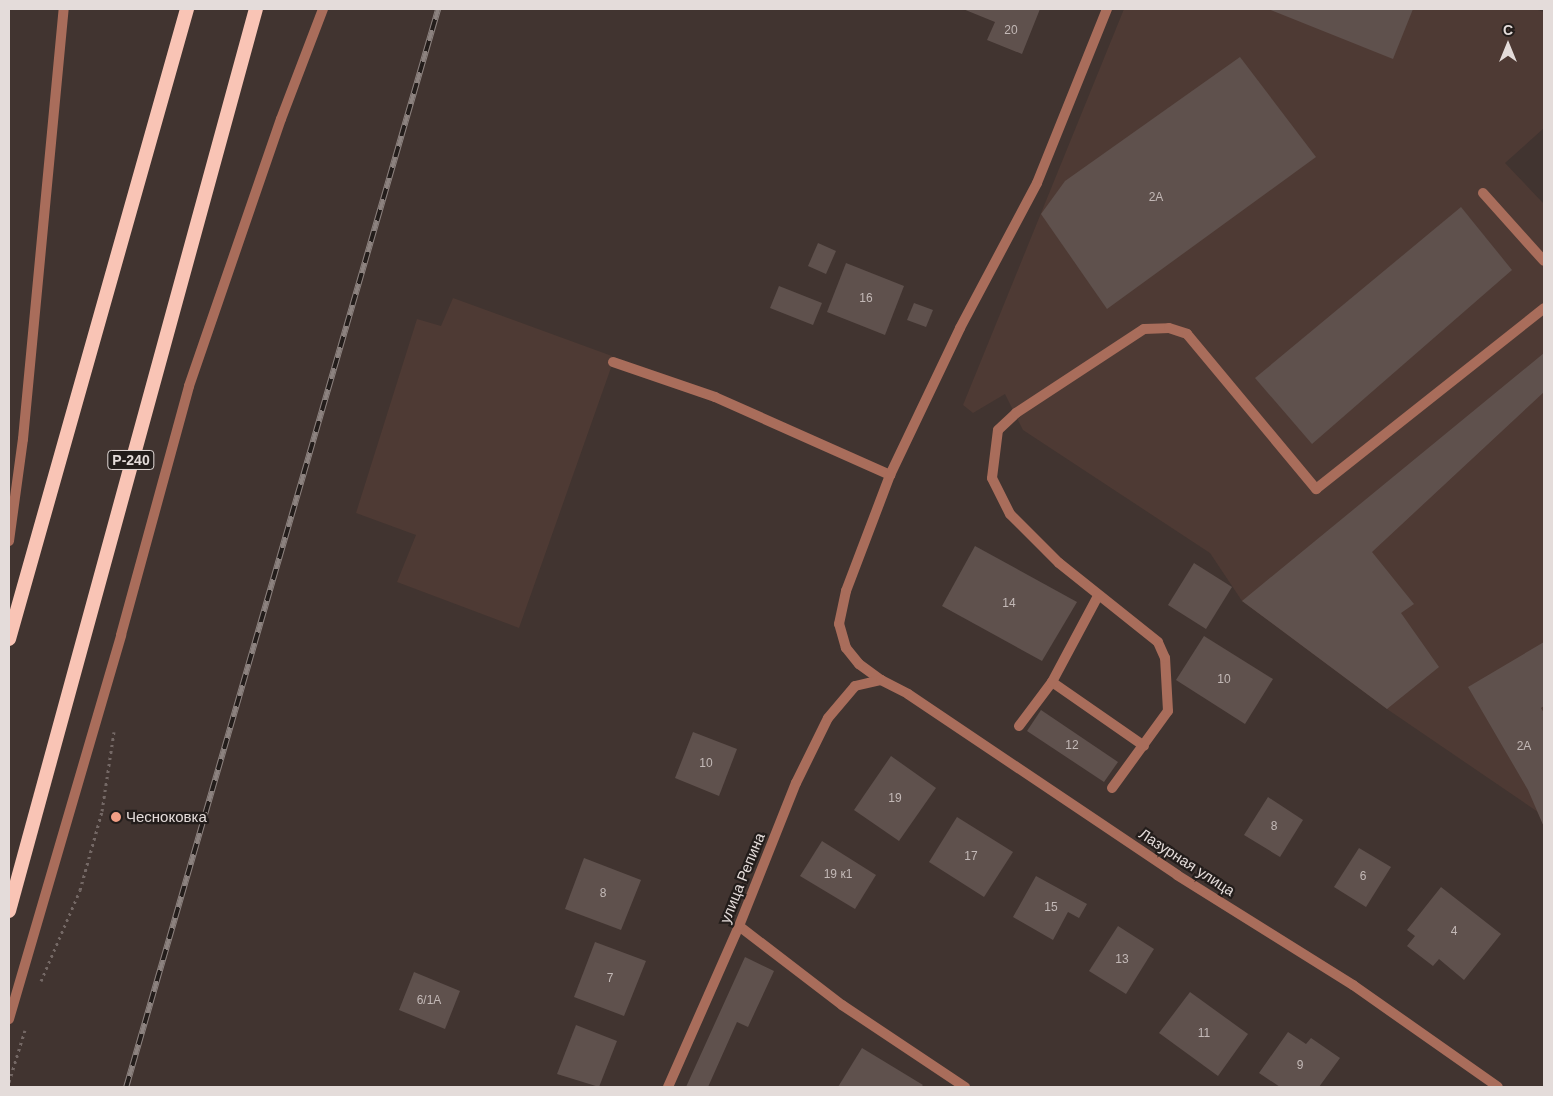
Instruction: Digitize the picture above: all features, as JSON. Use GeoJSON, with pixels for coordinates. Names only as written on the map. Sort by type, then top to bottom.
{"type":"FeatureCollection","features":[{"type":"Feature","properties":{"kind":"highway"},"geometry":{"type":"LineString","coordinates":[[9,639],[186,9]]}},
{"type":"Feature","properties":{"kind":"highway","name":"Р-240"},"geometry":{"type":"LineString","coordinates":[[9,911],[256,9]]}},
{"type":"Feature","properties":{"kind":"street"},"geometry":{"type":"LineString","coordinates":[[9,541],[23,440],[64,9]]}},
{"type":"Feature","properties":{"kind":"street"},"geometry":{"type":"LineString","coordinates":[[9,1019],[121,635],[189,386],[281,120],[323,9]]}},
{"type":"Feature","properties":{"kind":"street","name":"Лазурная улица"},"geometry":{"type":"LineString","coordinates":[[1107,9],[1037,182],[960,328],[890,475],[846,592],[840,624],[846,648],[859,664],[881,680],[908,694],[1177,875],[1352,985],[1498,1087]]}},
{"type":"Feature","properties":{"kind":"street"},"geometry":{"type":"LineString","coordinates":[[1483,193],[1544,261]]}},
{"type":"Feature","properties":{"kind":"street"},"geometry":{"type":"LineString","coordinates":[[1112,788],[1168,711],[1164,658],[1158,642],[1059,563],[1010,514],[992,478],[998,430],[1016,413],[1144,329],[1169,328],[1187,334],[1316,489],[1544,308]]}},
{"type":"Feature","properties":{"kind":"street"},"geometry":{"type":"LineString","coordinates":[[614,362],[715,397],[890,475]]}},
{"type":"Feature","properties":{"kind":"street"},"geometry":{"type":"LineString","coordinates":[[1019,726],[1052,682],[1098,596]]}},
{"type":"Feature","properties":{"kind":"street","name":"улица Репина"},"geometry":{"type":"LineString","coordinates":[[668,1087],[740,926],[796,783],[828,718],[854,686],[881,680]]}},
{"type":"Feature","properties":{"kind":"street"},"geometry":{"type":"LineString","coordinates":[[1052,682],[1144,746]]}},
{"type":"Feature","properties":{"kind":"street"},"geometry":{"type":"LineString","coordinates":[[740,926],[842,1005],[965,1087]]}},
{"type":"Feature","properties":{"kind":"shaded area"},"geometry":{"type":"Polygon","coordinates":[[[1124,9],[1535,9],[1544,12],[1544,128],[1505,163],[1544,204],[1544,827],[1538,812],[1387,709],[1242,601],[1210,553],[1023,430],[1005,394],[973,413],[963,405],[1124,9]]]}},
{"type":"Feature","properties":{"kind":"shaded area"},"geometry":{"type":"Polygon","coordinates":[[[453,298],[612,356],[613,362],[519,628],[397,582],[416,535],[356,513],[417,319],[441,326],[453,298]]]}},
{"type":"Feature","properties":{"kind":"building"},"geometry":{"type":"Polygon","coordinates":[[[963,9],[1040,9],[1022,54],[987,40],[995,22],[963,9]]]}},
{"type":"Feature","properties":{"kind":"building"},"geometry":{"type":"Polygon","coordinates":[[[1268,9],[1413,9],[1393,59],[1268,9]]]}},
{"type":"Feature","properties":{"kind":"building"},"geometry":{"type":"Polygon","coordinates":[[[1240,57],[1316,157],[1107,309],[1041,214],[1065,181],[1240,57]]]}},
{"type":"Feature","properties":{"kind":"building"},"geometry":{"type":"Polygon","coordinates":[[[1461,207],[1512,270],[1312,444],[1255,378],[1461,207]]]}},
{"type":"Feature","properties":{"kind":"building"},"geometry":{"type":"Polygon","coordinates":[[[818,243],[836,251],[826,274],[808,266],[818,243]]]}},
{"type":"Feature","properties":{"kind":"building"},"geometry":{"type":"Polygon","coordinates":[[[846,263],[904,286],[885,335],[827,312],[846,263]]]}},
{"type":"Feature","properties":{"kind":"building"},"geometry":{"type":"Polygon","coordinates":[[[779,286],[822,303],[813,325],[770,308],[779,286]]]}},
{"type":"Feature","properties":{"kind":"building"},"geometry":{"type":"Polygon","coordinates":[[[914,303],[933,310],[926,327],[907,320],[914,303]]]}},
{"type":"Feature","properties":{"kind":"building"},"geometry":{"type":"Polygon","coordinates":[[[1544,353],[1544,392],[1372,552],[1414,604],[1401,613],[1439,667],[1387,709],[1242,601],[1544,353]]]}},
{"type":"Feature","properties":{"kind":"building"},"geometry":{"type":"Polygon","coordinates":[[[975,546],[1077,602],[1042,661],[942,606],[975,546]]]}},
{"type":"Feature","properties":{"kind":"building"},"geometry":{"type":"Polygon","coordinates":[[[1194,563],[1232,587],[1206,629],[1168,605],[1194,563]]]}},
{"type":"Feature","properties":{"kind":"building"},"geometry":{"type":"Polygon","coordinates":[[[1204,636],[1273,679],[1245,724],[1176,680],[1204,636]]]}},
{"type":"Feature","properties":{"kind":"building"},"geometry":{"type":"Polygon","coordinates":[[[1544,642],[1544,706],[1541,708],[1544,713],[1544,827],[1528,790],[1468,687],[1544,642]]]}},
{"type":"Feature","properties":{"kind":"building"},"geometry":{"type":"Polygon","coordinates":[[[1041,710],[1118,762],[1104,782],[1027,731],[1041,710]]]}},
{"type":"Feature","properties":{"kind":"building"},"geometry":{"type":"Polygon","coordinates":[[[693,732],[737,749],[719,796],[675,778],[693,732]]]}},
{"type":"Feature","properties":{"kind":"building"},"geometry":{"type":"Polygon","coordinates":[[[891,756],[936,788],[899,841],[854,810],[891,756]]]}},
{"type":"Feature","properties":{"kind":"building"},"geometry":{"type":"Polygon","coordinates":[[[1268,797],[1303,820],[1280,857],[1244,835],[1268,797]]]}},
{"type":"Feature","properties":{"kind":"building"},"geometry":{"type":"Polygon","coordinates":[[[957,817],[1013,852],[984,897],[929,862],[957,817]]]}},
{"type":"Feature","properties":{"kind":"building"},"geometry":{"type":"Polygon","coordinates":[[[822,841],[876,875],[855,909],[800,876],[822,841]]]}},
{"type":"Feature","properties":{"kind":"building"},"geometry":{"type":"Polygon","coordinates":[[[1359,848],[1391,867],[1366,907],[1334,887],[1359,848]]]}},
{"type":"Feature","properties":{"kind":"building"},"geometry":{"type":"Polygon","coordinates":[[[584,858],[641,880],[621,930],[565,909],[584,858]]]}},
{"type":"Feature","properties":{"kind":"building"},"geometry":{"type":"Polygon","coordinates":[[[1036,876],[1087,904],[1079,918],[1068,912],[1053,940],[1013,917],[1036,876]]]}},
{"type":"Feature","properties":{"kind":"building"},"geometry":{"type":"Polygon","coordinates":[[[1441,887],[1501,934],[1464,980],[1439,959],[1433,966],[1407,946],[1415,936],[1407,930],[1441,887]]]}},
{"type":"Feature","properties":{"kind":"building"},"geometry":{"type":"Polygon","coordinates":[[[1118,926],[1154,949],[1126,994],[1089,971],[1118,926]]]}},
{"type":"Feature","properties":{"kind":"building"},"geometry":{"type":"Polygon","coordinates":[[[595,942],[646,961],[624,1016],[574,997],[595,942]]]}},
{"type":"Feature","properties":{"kind":"building"},"geometry":{"type":"Polygon","coordinates":[[[745,957],[774,971],[748,1027],[737,1022],[708,1087],[686,1087],[745,957]]]}},
{"type":"Feature","properties":{"kind":"building"},"geometry":{"type":"Polygon","coordinates":[[[414,972],[460,991],[445,1029],[399,1010],[414,972]]]}},
{"type":"Feature","properties":{"kind":"building"},"geometry":{"type":"Polygon","coordinates":[[[1190,992],[1248,1034],[1218,1076],[1159,1033],[1190,992]]]}},
{"type":"Feature","properties":{"kind":"building"},"geometry":{"type":"Polygon","coordinates":[[[576,1025],[617,1041],[599,1087],[557,1074],[576,1025]]]}},
{"type":"Feature","properties":{"kind":"building"},"geometry":{"type":"Polygon","coordinates":[[[1288,1032],[1306,1044],[1311,1038],[1340,1058],[1319,1087],[1280,1087],[1259,1073],[1288,1032]]]}},
{"type":"Feature","properties":{"kind":"building"},"geometry":{"type":"Polygon","coordinates":[[[862,1048],[923,1085],[921,1087],[838,1087],[862,1048]]]}},
{"type":"Feature","properties":{"kind":"railway"},"geometry":{"type":"LineString","coordinates":[[126,1087],[438,9]]}},
{"type":"Feature","properties":{"kind":"place","name":"Чесноковка"},"geometry":{"type":"Point","coordinates":[116,817]}}]}
